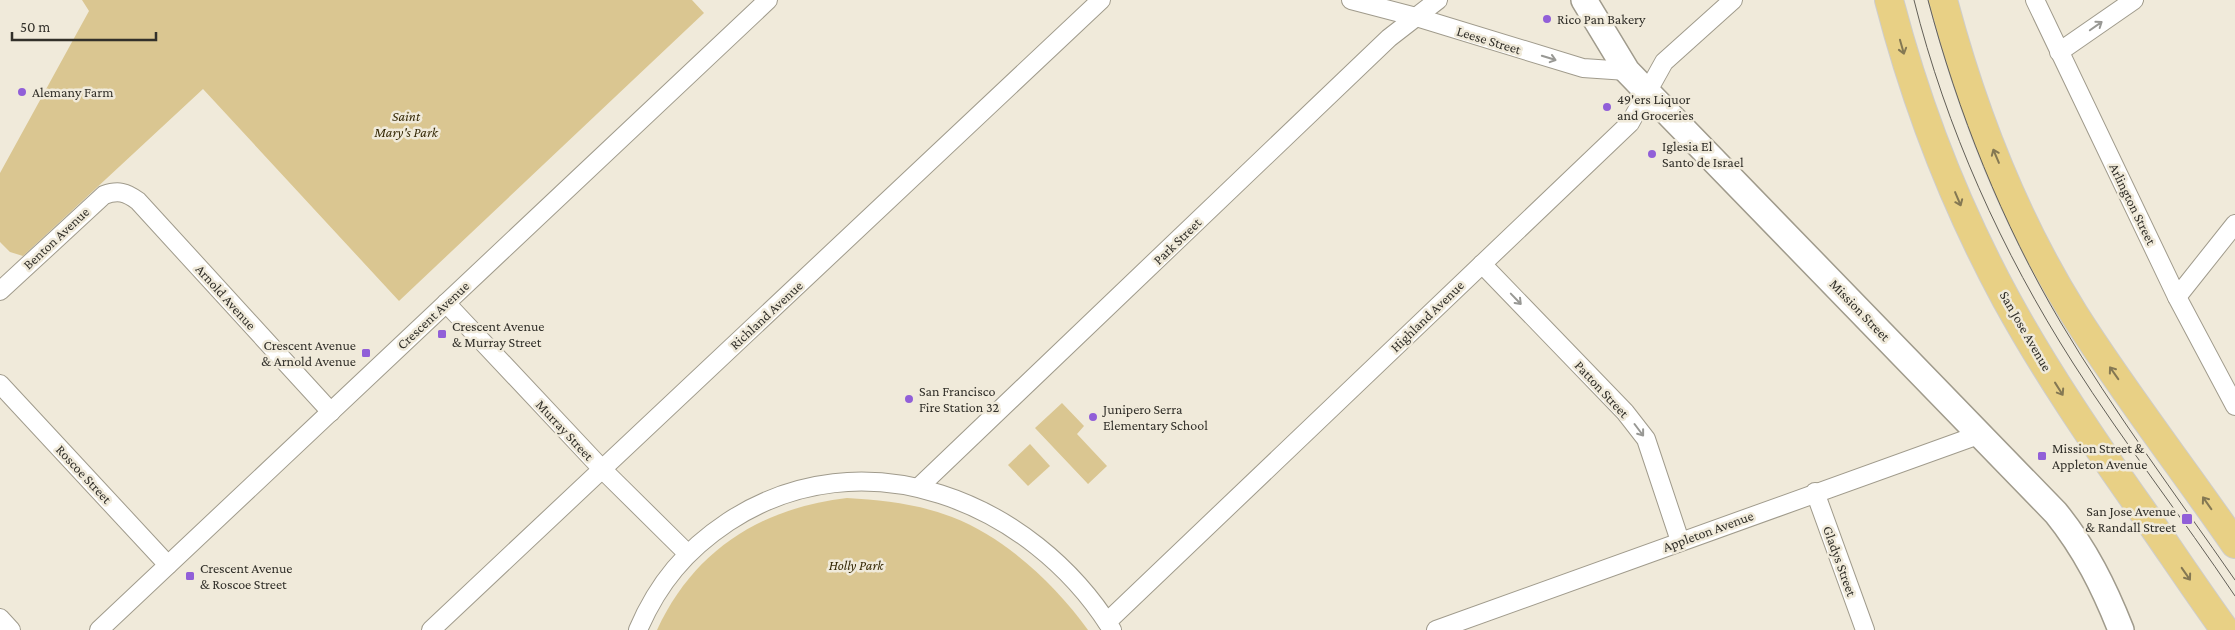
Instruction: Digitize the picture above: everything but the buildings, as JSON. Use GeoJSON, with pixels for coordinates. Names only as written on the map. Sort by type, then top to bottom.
{"type":"FeatureCollection","features":[{"type":"Feature","properties":{"kind":"main road","name":"Mission Street"},"geometry":{"type":"LineString","coordinates":[[1584,0],[1627,71],[2056,513],[2077,539],[2106,591],[2121,630]]}},
{"type":"Feature","properties":{"kind":"main road","name":"San Jose Avenue"},"geometry":{"type":"LineString","coordinates":[[1889,0],[1915,88],[1940,157],[2006,299],[2077,416],[2225,630]]}},
{"type":"Feature","properties":{"kind":"main road"},"geometry":{"type":"LineString","coordinates":[[1943,0],[1953,37],[1988,137],[2030,232],[2052,276],[2097,348],[2235,544]]}},
{"type":"Feature","properties":{"kind":"main road"},"geometry":{"type":"LineString","coordinates":[[2225,630],[2235,622]]}},
{"type":"Feature","properties":{"kind":"street","name":"Crescent Avenue"},"geometry":{"type":"LineString","coordinates":[[99,630],[768,0]]}},
{"type":"Feature","properties":{"kind":"street","name":"Richland Avenue"},"geometry":{"type":"LineString","coordinates":[[431,630],[1101,0]]}},
{"type":"Feature","properties":{"kind":"street","name":"Leese Street"},"geometry":{"type":"LineString","coordinates":[[1351,0],[1583,68],[1627,71]]}},
{"type":"Feature","properties":{"kind":"street","name":"Park Street"},"geometry":{"type":"LineString","coordinates":[[919,487],[1389,38],[1438,0]]}},
{"type":"Feature","properties":{"kind":"street","name":"Highland Avenue"},"geometry":{"type":"LineString","coordinates":[[1110,626],[1482,264],[1630,123],[1664,62],[1733,0]]}},
{"type":"Feature","properties":{"kind":"street","name":"Arlington Street"},"geometry":{"type":"LineString","coordinates":[[2035,0],[2177,297],[2235,406]]}},
{"type":"Feature","properties":{"kind":"street"},"geometry":{"type":"LineString","coordinates":[[2059,52],[2134,0]]}},
{"type":"Feature","properties":{"kind":"street","name":"Benton Avenue"},"geometry":{"type":"LineString","coordinates":[[0,290],[94,203],[104,195],[116,191]]}},
{"type":"Feature","properties":{"kind":"street","name":"Arnold Avenue"},"geometry":{"type":"LineString","coordinates":[[116,191],[128,193],[138,201],[330,412]]}},
{"type":"Feature","properties":{"kind":"street"},"geometry":{"type":"LineString","coordinates":[[2177,297],[2235,224]]}},
{"type":"Feature","properties":{"kind":"street","name":"Patton Street"},"geometry":{"type":"LineString","coordinates":[[1482,264],[1625,412],[1646,439],[1680,541]]}},
{"type":"Feature","properties":{"kind":"street","name":"Murray Street"},"geometry":{"type":"LineString","coordinates":[[446,303],[602,469],[687,553]]}},
{"type":"Feature","properties":{"kind":"street","name":"Roscoe Street"},"geometry":{"type":"LineString","coordinates":[[0,384],[168,565]]}},
{"type":"Feature","properties":{"kind":"street","name":"Appleton Avenue"},"geometry":{"type":"LineString","coordinates":[[1436,630],[1815,492],[1981,434]]}},
{"type":"Feature","properties":{"kind":"street"},"geometry":{"type":"LineString","coordinates":[[638,630],[662,585],[687,553],[714,532],[745,511],[778,496],[846,481],[881,482],[919,487],[957,498],[990,514],[1020,533],[1069,575],[1090,598],[1110,626]]}},
{"type":"Feature","properties":{"kind":"street","name":"Gladys Street"},"geometry":{"type":"LineString","coordinates":[[1815,492],[1864,630]]}},
{"type":"Feature","properties":{"kind":"street"},"geometry":{"type":"LineString","coordinates":[[0,618],[11,630]]}},
{"type":"Feature","properties":{"kind":"green space","name":"Saint Mary's Park"},"geometry":{"type":"Polygon","coordinates":[[[82,0],[692,0],[704,13],[399,301],[203,89],[23,256],[10,252],[0,242],[0,173],[89,11],[82,0]]]}},
{"type":"Feature","properties":{"kind":"green space"},"geometry":{"type":"Polygon","coordinates":[[[1062,403],[1084,426],[1077,434],[1107,466],[1088,484],[1035,428],[1062,403]]]}},
{"type":"Feature","properties":{"kind":"green space"},"geometry":{"type":"Polygon","coordinates":[[[1030,444],[1050,466],[1028,486],[1008,465],[1030,444]]]}},
{"type":"Feature","properties":{"kind":"green space","name":"Holly Park"},"geometry":{"type":"Polygon","coordinates":[[[847,498],[887,501],[913,506],[952,517],[972,526],[991,537],[1028,564],[1060,596],[1088,630],[657,630],[672,602],[690,577],[711,556],[734,538],[759,523],[786,512],[816,503],[847,498]]]}},
{"type":"Feature","properties":{"kind":"tram line"},"geometry":{"type":"LineString","coordinates":[[1914,0],[1942,95],[1960,142],[1979,188],[2023,277],[2047,321],[2092,393],[2235,596]]}},
{"type":"Feature","properties":{"kind":"tram line"},"geometry":{"type":"LineString","coordinates":[[1928,0],[1953,84],[1984,166],[2001,207],[2040,285],[2102,389],[2235,580]]}},
{"type":"Feature","properties":{"kind":"place","name":"Rico Pan Bakery"},"geometry":{"type":"Point","coordinates":[1547,19]}},
{"type":"Feature","properties":{"kind":"place","name":"Alemany Farm"},"geometry":{"type":"Point","coordinates":[22,92]}},
{"type":"Feature","properties":{"kind":"place","name":"49'ers Liquor and Groceries"},"geometry":{"type":"Point","coordinates":[1607,107]}},
{"type":"Feature","properties":{"kind":"place","name":"Iglesia El Santo de Israel"},"geometry":{"type":"Point","coordinates":[1652,154]}},
{"type":"Feature","properties":{"kind":"place","name":"Crescent Avenue & Murray Street"},"geometry":{"type":"Point","coordinates":[442,334]}},
{"type":"Feature","properties":{"kind":"place","name":"Crescent Avenue & Arnold Avenue"},"geometry":{"type":"Point","coordinates":[366,353]}},
{"type":"Feature","properties":{"kind":"place","name":"San Francisco Fire Station 32"},"geometry":{"type":"Point","coordinates":[909,399]}},
{"type":"Feature","properties":{"kind":"place","name":"Junipero Serra Elementary School"},"geometry":{"type":"Point","coordinates":[1093,417]}},
{"type":"Feature","properties":{"kind":"place","name":"Mission Street & Appleton Avenue"},"geometry":{"type":"Point","coordinates":[2042,456]}},
{"type":"Feature","properties":{"kind":"place","name":"San Jose Avenue & Randall Street"},"geometry":{"type":"Point","coordinates":[2187,519]}},
{"type":"Feature","properties":{"kind":"place","name":"Crescent Avenue & Roscoe Street"},"geometry":{"type":"Point","coordinates":[190,576]}}]}
